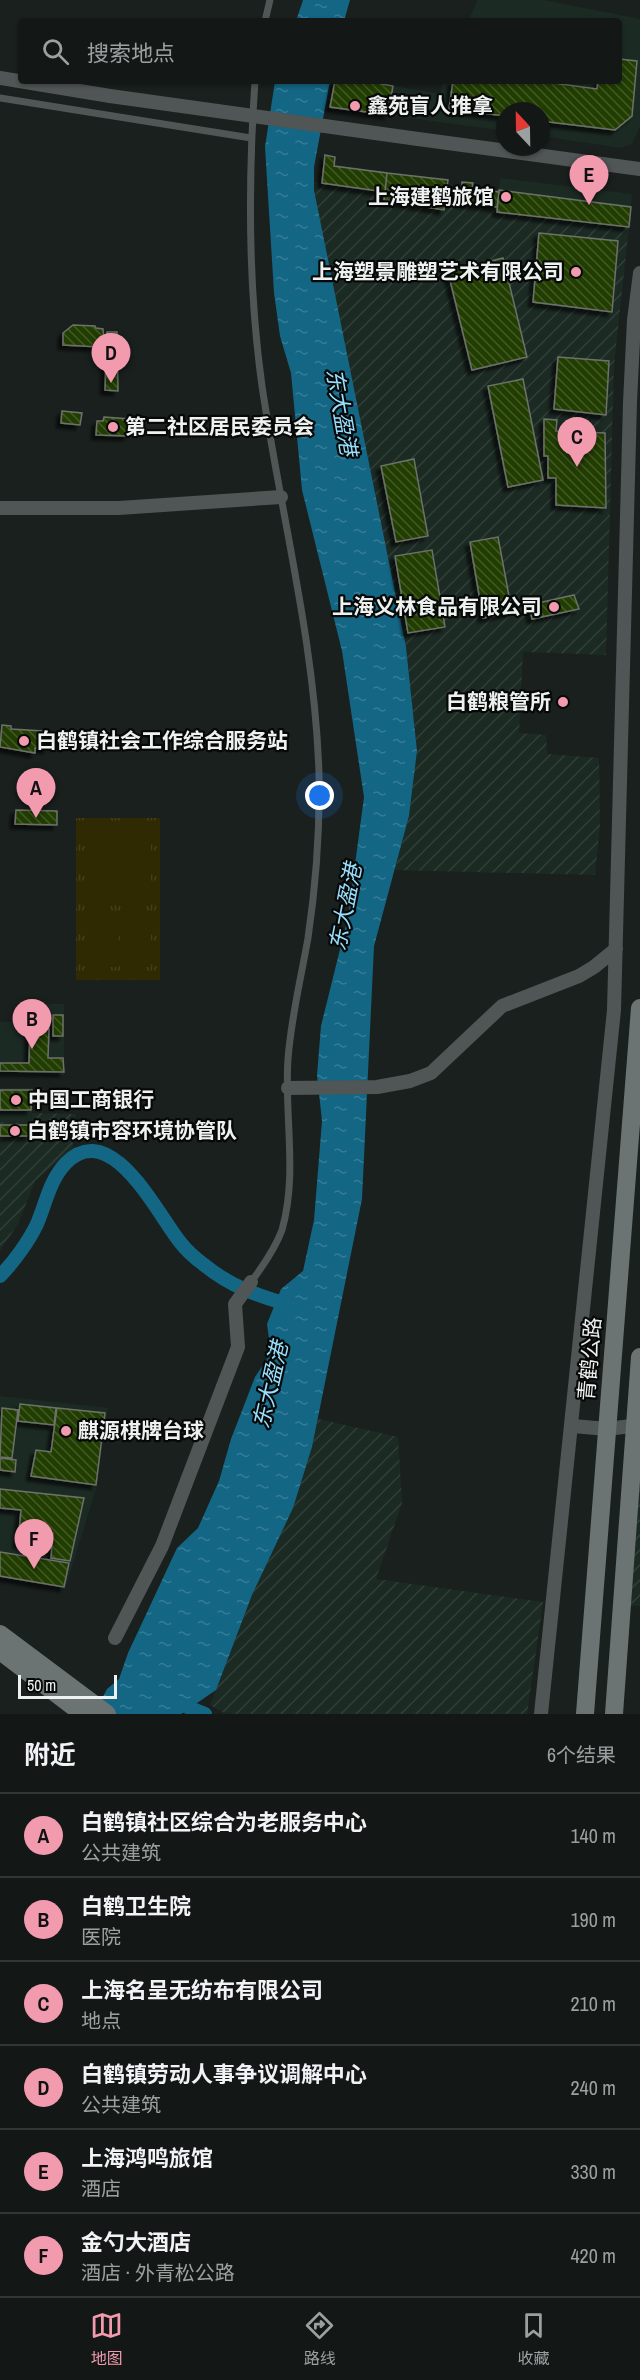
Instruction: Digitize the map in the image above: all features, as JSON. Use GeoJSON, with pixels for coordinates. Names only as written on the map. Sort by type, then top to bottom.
{"type":"FeatureCollection","features":[{"type":"Feature","properties":{"kind":"main road","name":"青鹤公路"},"geometry":{"type":"LineString","coordinates":[[585,1714],[640,1010]]}},
{"type":"Feature","properties":{"kind":"main road"},"geometry":{"type":"LineString","coordinates":[[615,1714],[638,1425],[640,1357]]}},
{"type":"Feature","properties":{"kind":"main road"},"geometry":{"type":"LineString","coordinates":[[0,1634],[73,1697],[83,1714]]}},
{"type":"Feature","properties":{"kind":"main road"},"geometry":{"type":"LineString","coordinates":[[0,1651],[73,1697],[107,1714]]}},
{"type":"Feature","properties":{"kind":"street"},"geometry":{"type":"LineString","coordinates":[[0,78],[18,81]]}},
{"type":"Feature","properties":{"kind":"street"},"geometry":{"type":"LineString","coordinates":[[37,84],[640,169]]}},
{"type":"Feature","properties":{"kind":"street"},"geometry":{"type":"LineString","coordinates":[[545,1712],[614,1010],[630,402],[634,320],[640,273]]}},
{"type":"Feature","properties":{"kind":"street"},"geometry":{"type":"LineString","coordinates":[[0,508],[119,508],[281,497]]}},
{"type":"Feature","properties":{"kind":"street"},"geometry":{"type":"LineString","coordinates":[[288,1088],[377,1087],[410,1081],[431,1073],[502,1006],[579,975],[594,967],[616,949]]}},
{"type":"Feature","properties":{"kind":"street"},"geometry":{"type":"LineString","coordinates":[[115,1638],[162,1546],[238,1347],[235,1304],[251,1282]]}},
{"type":"Feature","properties":{"kind":"street"},"geometry":{"type":"LineString","coordinates":[[573,1426],[607,1429],[638,1425]]}},
{"type":"Feature","properties":{"kind":"lane"},"geometry":{"type":"LineString","coordinates":[[266,18],[270,0]]}},
{"type":"Feature","properties":{"kind":"lane"},"geometry":{"type":"LineString","coordinates":[[251,1282],[271,1254],[281,1230],[286,1207],[290,1134],[288,1060],[293,1015],[315,889],[319,773],[310,668],[262,384],[255,314],[251,138],[255,84]]}},
{"type":"Feature","properties":{"kind":"lane"},"geometry":{"type":"LineString","coordinates":[[0,99],[251,138]]}},
{"type":"Feature","properties":{"kind":"shaded area"},"geometry":{"type":"Polygon","coordinates":[[[478,0],[544,0],[640,19],[640,126],[632,144],[621,148],[550,137],[550,102],[496,102],[496,130],[330,107],[334,84],[383,84],[440,94],[442,84],[622,84],[622,18],[469,18],[478,0]]]}},
{"type":"Feature","properties":{"kind":"shaded area"},"geometry":{"type":"Polygon","coordinates":[[[500,178],[632,194],[629,227],[497,212],[500,178]]]}},
{"type":"Feature","properties":{"kind":"shaded area"},"geometry":{"type":"Polygon","coordinates":[[[314,182],[385,192],[384,200],[444,210],[445,201],[497,207],[497,212],[629,227],[614,365],[606,655],[523,652],[519,733],[546,735],[547,754],[599,758],[600,826],[595,875],[395,870],[409,816],[417,751],[406,647],[318,218],[314,182]]]}},
{"type":"Feature","properties":{"kind":"shaded area"},"geometry":{"type":"Polygon","coordinates":[[[42,1004],[64,1004],[64,1075],[0,1075],[0,1022],[41,1022],[42,1004]]]}},
{"type":"Feature","properties":{"kind":"shaded area"},"geometry":{"type":"Polygon","coordinates":[[[0,1088],[33,1088],[31,1123],[0,1122],[0,1088]]]}},
{"type":"Feature","properties":{"kind":"shaded area"},"geometry":{"type":"Polygon","coordinates":[[[32,1113],[76,1114],[73,1148],[35,1181],[18,1224],[0,1251],[0,1122],[31,1123],[32,1113]]]}},
{"type":"Feature","properties":{"kind":"shaded area"},"geometry":{"type":"Polygon","coordinates":[[[0,1396],[108,1408],[96,1489],[65,1589],[0,1578],[0,1396]]]}},
{"type":"Feature","properties":{"kind":"shaded area"},"geometry":{"type":"Polygon","coordinates":[[[318,1419],[398,1437],[402,1503],[376,1579],[543,1602],[527,1714],[226,1714],[210,1705],[252,1595],[293,1508],[318,1419]]]}},
{"type":"Feature","properties":{"kind":"shaded area"},"geometry":{"type":"Polygon","coordinates":[[[640,1443],[640,1606],[627,1606],[640,1443]]]}},
{"type":"Feature","properties":{"kind":"green space"},"geometry":{"type":"Polygon","coordinates":[[[76,818],[160,818],[160,980],[76,980],[76,818]]]}},
{"type":"Feature","properties":{"kind":"green space"},"geometry":{"type":"Polygon","coordinates":[[[86,827],[151,827],[151,906],[86,905],[86,827]]]}},
{"type":"Feature","properties":{"kind":"green space"},"geometry":{"type":"Polygon","coordinates":[[[88,911],[119,911],[118,967],[88,967],[88,911]]]}},
{"type":"Feature","properties":{"kind":"green space"},"geometry":{"type":"Polygon","coordinates":[[[120,911],[151,912],[151,967],[120,967],[120,911]]]}},
{"type":"Feature","properties":{"kind":"water"},"geometry":{"type":"Polygon","coordinates":[[[303,0],[350,0],[345,18],[297,18],[303,0]]]}},
{"type":"Feature","properties":{"kind":"water","name":"东大盈港"},"geometry":{"type":"Polygon","coordinates":[[[275,84],[329,84],[314,167],[314,190],[406,647],[417,751],[409,816],[374,946],[362,1199],[312,1447],[293,1508],[252,1595],[216,1690],[181,1714],[94,1714],[107,1689],[119,1679],[128,1653],[177,1548],[198,1528],[219,1481],[231,1439],[255,1377],[271,1353],[267,1324],[281,1289],[303,1271],[314,1220],[322,1121],[317,1075],[321,1026],[348,917],[364,797],[342,651],[302,490],[291,373],[280,336],[274,293],[265,147],[275,84]]]}},
{"type":"Feature","properties":{"kind":"building"},"geometry":{"type":"Polygon","coordinates":[[[622,59],[637,61],[632,116],[615,130],[550,122],[550,102],[496,102],[496,115],[449,109],[453,84],[560,84],[597,89],[598,84],[622,84],[622,59]]]}},
{"type":"Feature","properties":{"kind":"building"},"geometry":{"type":"Polygon","coordinates":[[[334,84],[393,86],[388,115],[330,107],[334,84]]]}},
{"type":"Feature","properties":{"kind":"building"},"geometry":{"type":"Polygon","coordinates":[[[325,155],[335,157],[334,166],[387,173],[385,192],[322,183],[325,155]]]}},
{"type":"Feature","properties":{"kind":"building"},"geometry":{"type":"Polygon","coordinates":[[[387,173],[448,180],[444,210],[384,200],[387,173]]]}},
{"type":"Feature","properties":{"kind":"building"},"geometry":{"type":"Polygon","coordinates":[[[462,182],[473,183],[472,188],[499,192],[497,207],[460,203],[462,182]]]}},
{"type":"Feature","properties":{"kind":"building"},"geometry":{"type":"Polygon","coordinates":[[[499,190],[631,207],[629,227],[497,212],[499,190]]]}},
{"type":"Feature","properties":{"kind":"building","name":"上海塑景雕塑艺术有限公司"},"geometry":{"type":"Polygon","coordinates":[[[539,233],[618,241],[612,312],[533,302],[539,233]]]}},
{"type":"Feature","properties":{"kind":"building"},"geometry":{"type":"Polygon","coordinates":[[[503,258],[527,357],[472,370],[448,272],[503,258]]]}},
{"type":"Feature","properties":{"kind":"building"},"geometry":{"type":"Polygon","coordinates":[[[73,325],[95,326],[103,329],[104,343],[101,347],[63,345],[63,333],[73,325]]]}},
{"type":"Feature","properties":{"kind":"building"},"geometry":{"type":"Polygon","coordinates":[[[107,332],[117,332],[118,391],[105,390],[107,332]]]}},
{"type":"Feature","properties":{"kind":"building"},"geometry":{"type":"Polygon","coordinates":[[[558,357],[609,361],[606,415],[554,409],[558,357]]]}},
{"type":"Feature","properties":{"kind":"building"},"geometry":{"type":"Polygon","coordinates":[[[523,379],[543,480],[508,487],[488,386],[523,379]]]}},
{"type":"Feature","properties":{"kind":"building"},"geometry":{"type":"Polygon","coordinates":[[[62,411],[82,413],[80,425],[61,423],[62,411]]]}},
{"type":"Feature","properties":{"kind":"building","name":"第二社区居民委员会"},"geometry":{"type":"Polygon","coordinates":[[[104,417],[130,419],[128,436],[96,435],[97,421],[103,421],[104,417]]]}},
{"type":"Feature","properties":{"kind":"building"},"geometry":{"type":"Polygon","coordinates":[[[544,419],[557,420],[556,431],[605,433],[606,508],[556,505],[556,478],[548,478],[548,456],[544,456],[544,419]]]}},
{"type":"Feature","properties":{"kind":"building"},"geometry":{"type":"Polygon","coordinates":[[[414,459],[428,536],[396,542],[381,466],[414,459]]]}},
{"type":"Feature","properties":{"kind":"building"},"geometry":{"type":"Polygon","coordinates":[[[498,537],[512,612],[483,618],[470,542],[498,537]]]}},
{"type":"Feature","properties":{"kind":"building"},"geometry":{"type":"Polygon","coordinates":[[[432,550],[445,627],[408,633],[395,556],[432,550]]]}},
{"type":"Feature","properties":{"kind":"building","name":"上海义林食品有限公司"},"geometry":{"type":"Polygon","coordinates":[[[574,595],[579,609],[532,619],[529,605],[574,595]]]}},
{"type":"Feature","properties":{"kind":"building","name":"白鹤镇社会工作综合服务站"},"geometry":{"type":"Polygon","coordinates":[[[2,725],[11,726],[11,729],[43,731],[43,734],[48,734],[47,749],[35,748],[35,753],[0,747],[2,725]]]}},
{"type":"Feature","properties":{"kind":"building"},"geometry":{"type":"Polygon","coordinates":[[[16,810],[57,811],[57,825],[15,824],[16,810]]]}},
{"type":"Feature","properties":{"kind":"building"},"geometry":{"type":"Polygon","coordinates":[[[53,1015],[63,1015],[63,1036],[53,1036],[53,1015]]]}},
{"type":"Feature","properties":{"kind":"building"},"geometry":{"type":"Polygon","coordinates":[[[30,1029],[49,1029],[48,1058],[63,1058],[64,1072],[0,1071],[0,1063],[29,1063],[30,1029]]]}},
{"type":"Feature","properties":{"kind":"building","name":"中国工商银行"},"geometry":{"type":"Polygon","coordinates":[[[0,1090],[32,1090],[31,1110],[0,1110],[0,1090]]]}},
{"type":"Feature","properties":{"kind":"building","name":"白鹤镇市容环境协管队"},"geometry":{"type":"Polygon","coordinates":[[[0,1125],[30,1125],[30,1136],[0,1136],[0,1125]]]}},
{"type":"Feature","properties":{"kind":"building"},"geometry":{"type":"Polygon","coordinates":[[[20,1404],[56,1408],[54,1425],[18,1421],[20,1404]]]}},
{"type":"Feature","properties":{"kind":"building"},"geometry":{"type":"Polygon","coordinates":[[[2,1408],[18,1410],[12,1458],[0,1457],[2,1408]]]}},
{"type":"Feature","properties":{"kind":"building"},"geometry":{"type":"Polygon","coordinates":[[[57,1408],[105,1413],[96,1485],[31,1476],[36,1450],[51,1452],[57,1408]]]}},
{"type":"Feature","properties":{"kind":"building"},"geometry":{"type":"Polygon","coordinates":[[[0,1458],[16,1460],[15,1472],[0,1470],[0,1458]]]}},
{"type":"Feature","properties":{"kind":"building"},"geometry":{"type":"Polygon","coordinates":[[[0,1489],[84,1498],[70,1561],[51,1558],[53,1533],[39,1531],[37,1546],[18,1543],[21,1510],[0,1508],[0,1489]]]}},
{"type":"Feature","properties":{"kind":"building"},"geometry":{"type":"Polygon","coordinates":[[[0,1552],[69,1563],[64,1587],[0,1576],[0,1552]]]}},
{"type":"Feature","properties":{"kind":"waterway"},"geometry":{"type":"LineString","coordinates":[[0,1276],[34,1231],[60,1170],[66,1163],[83,1152],[100,1152],[116,1161],[132,1175],[180,1242],[200,1262],[235,1285],[293,1306]]}},
{"type":"Feature","properties":{"kind":"waterway"},"geometry":{"type":"LineString","coordinates":[[175,1702],[205,1714]]}},
{"type":"Feature","properties":{"kind":"place","name":"鑫苑盲人推拿"},"geometry":{"type":"Point","coordinates":[355,106]}},
{"type":"Feature","properties":{"kind":"place","name":"上海建鹤旅馆"},"geometry":{"type":"Point","coordinates":[506,197]}},
{"type":"Feature","properties":{"kind":"place","name":"上海鸿鸣旅馆"},"geometry":{"type":"Point","coordinates":[589,205]}},
{"type":"Feature","properties":{"kind":"place","name":"上海塑景雕塑艺术有限公司"},"geometry":{"type":"Point","coordinates":[576,272]}},
{"type":"Feature","properties":{"kind":"place","name":"白鹤镇劳动人事争议调解中心"},"geometry":{"type":"Point","coordinates":[111,383]}},
{"type":"Feature","properties":{"kind":"place","name":"第二社区居民委员会"},"geometry":{"type":"Point","coordinates":[113,427]}},
{"type":"Feature","properties":{"kind":"place","name":"上海名呈无纺布有限公司"},"geometry":{"type":"Point","coordinates":[577,467]}},
{"type":"Feature","properties":{"kind":"place","name":"上海义林食品有限公司"},"geometry":{"type":"Point","coordinates":[554,607]}},
{"type":"Feature","properties":{"kind":"place","name":"白鹤粮管所"},"geometry":{"type":"Point","coordinates":[563,702]}},
{"type":"Feature","properties":{"kind":"place","name":"白鹤镇社会工作综合服务站"},"geometry":{"type":"Point","coordinates":[24,741]}},
{"type":"Feature","properties":{"kind":"place","name":"白鹤镇社区综合为老服务中心"},"geometry":{"type":"Point","coordinates":[36,818]}},
{"type":"Feature","properties":{"kind":"place","name":"白鹤卫生院"},"geometry":{"type":"Point","coordinates":[32,1049]}},
{"type":"Feature","properties":{"kind":"place","name":"中国工商银行"},"geometry":{"type":"Point","coordinates":[16,1100]}},
{"type":"Feature","properties":{"kind":"place","name":"白鹤镇市容环境协管队"},"geometry":{"type":"Point","coordinates":[15,1131]}},
{"type":"Feature","properties":{"kind":"place","name":"麒源棋牌台球"},"geometry":{"type":"Point","coordinates":[66,1431]}},
{"type":"Feature","properties":{"kind":"place","name":"金勺大酒店"},"geometry":{"type":"Point","coordinates":[34,1569]}}]}
